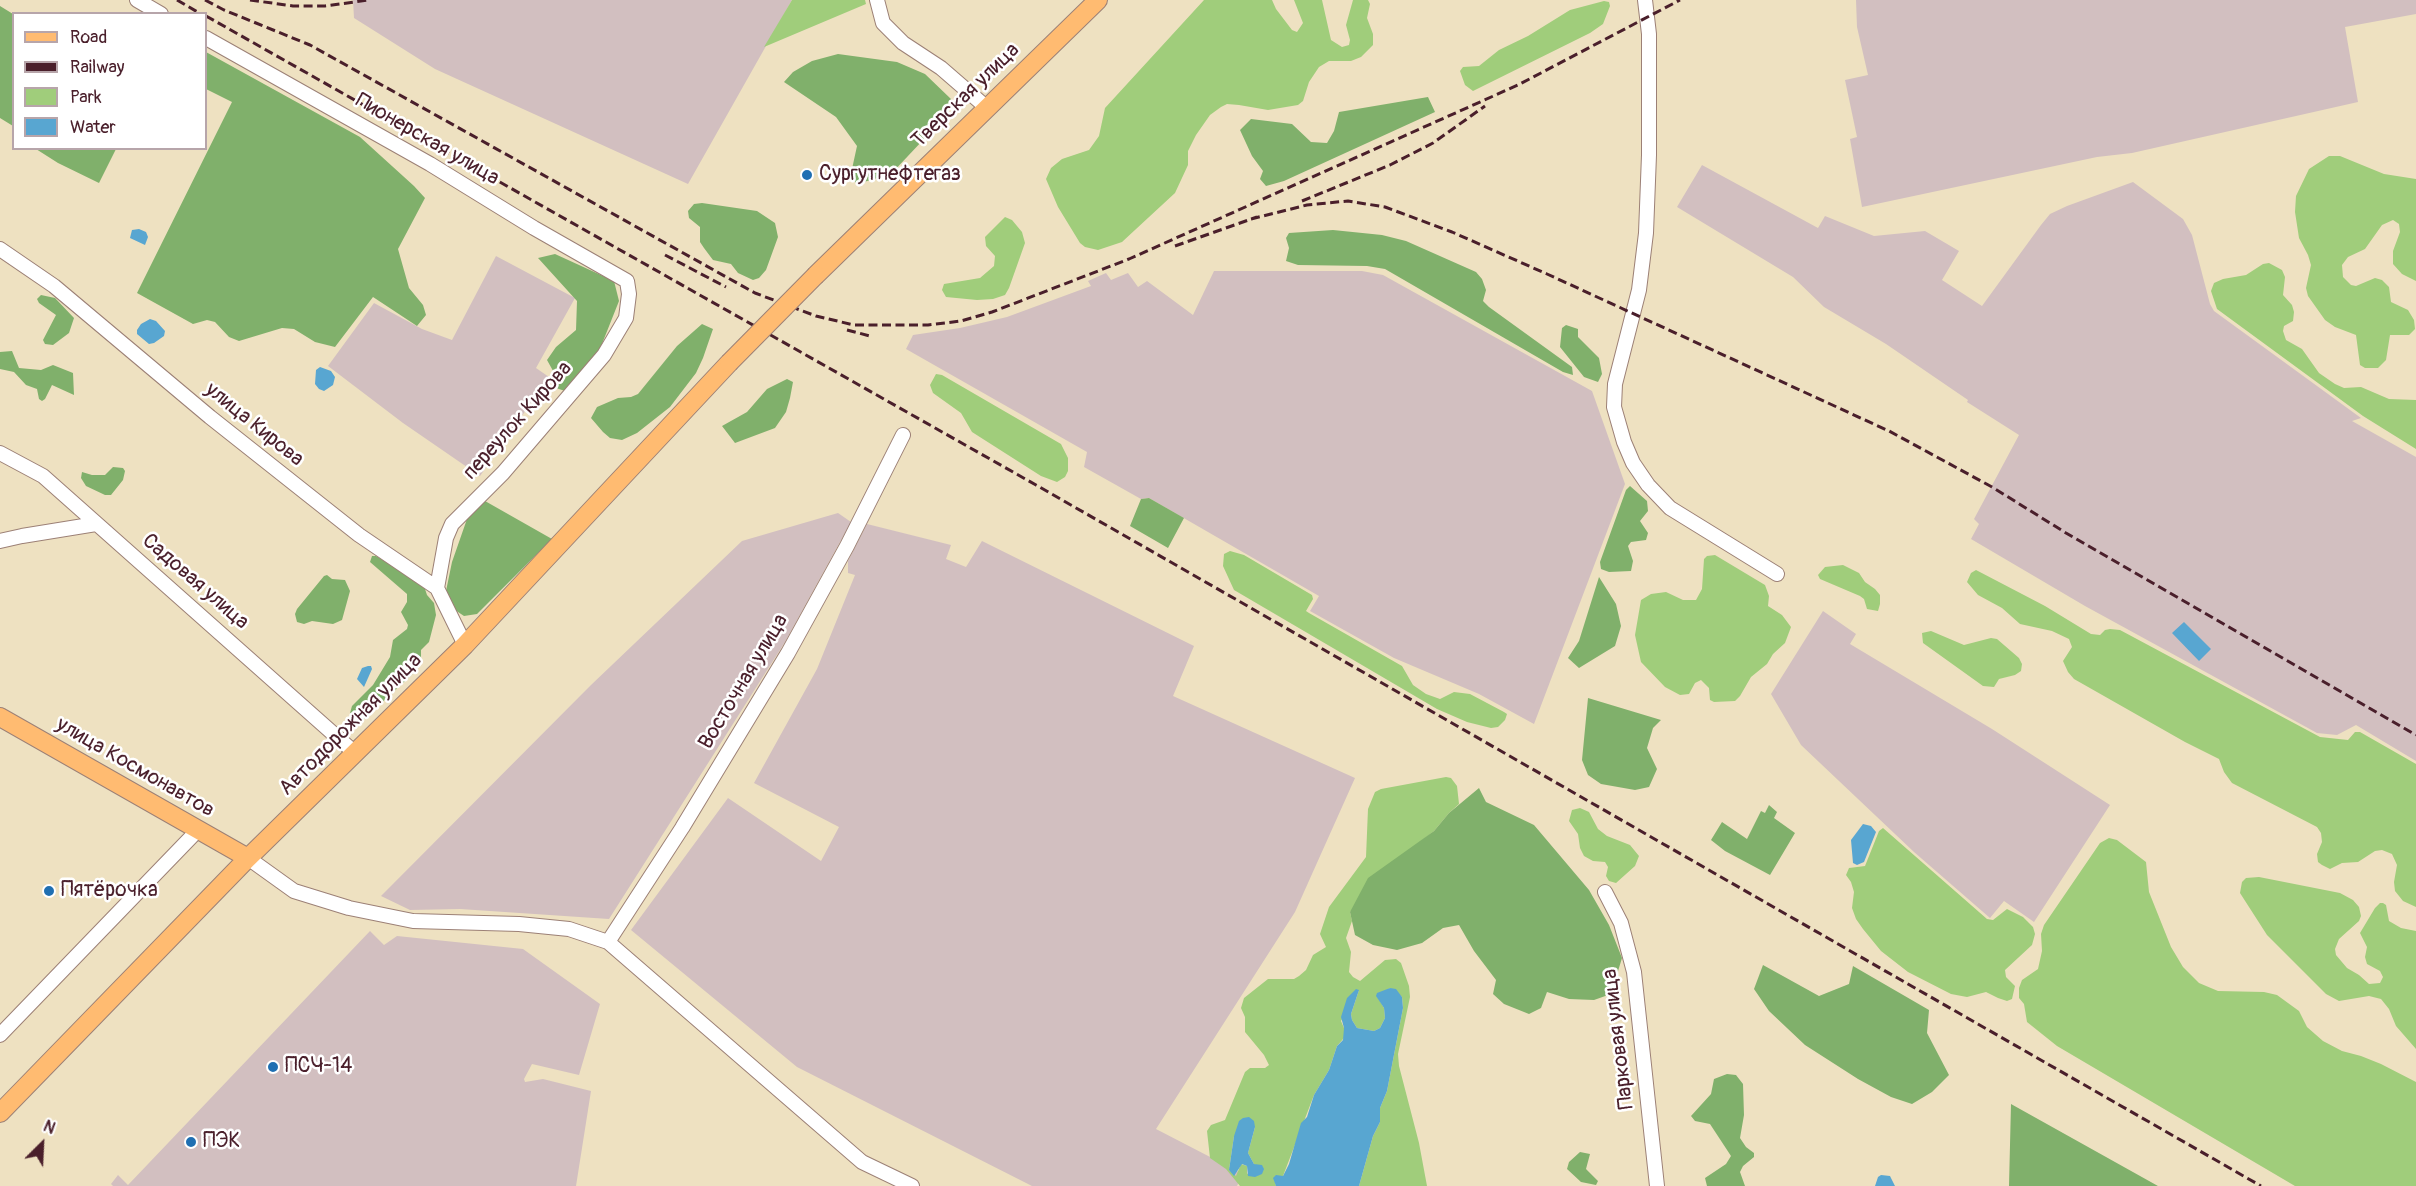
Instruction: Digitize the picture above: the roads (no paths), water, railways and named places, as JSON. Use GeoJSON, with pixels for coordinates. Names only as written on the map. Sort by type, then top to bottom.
{"type":"FeatureCollection","features":[{"type":"Feature","properties":{"kind":"main road","name":"Тверская улица"},"geometry":{"type":"LineString","coordinates":[[729,363],[986,107],[1098,0]]}},
{"type":"Feature","properties":{"kind":"main road","name":"Автодорожная улица"},"geometry":{"type":"LineString","coordinates":[[0,1113],[248,858],[465,645],[729,363]]}},
{"type":"Feature","properties":{"kind":"main road","name":"улица Космонавтов"},"geometry":{"type":"LineString","coordinates":[[0,717],[248,858]]}},
{"type":"Feature","properties":{"kind":"street"},"geometry":{"type":"LineString","coordinates":[[137,0],[158,12]]}},
{"type":"Feature","properties":{"kind":"street"},"geometry":{"type":"LineString","coordinates":[[877,0],[884,23],[903,43],[941,68],[986,107]]}},
{"type":"Feature","properties":{"kind":"street"},"geometry":{"type":"LineString","coordinates":[[1645,0],[1649,34],[1649,155],[1646,233],[1639,290],[1615,384],[1614,407],[1633,463],[1648,485],[1670,508],[1777,574]]}},
{"type":"Feature","properties":{"kind":"street","name":"Пионерская улица"},"geometry":{"type":"LineString","coordinates":[[207,40],[430,164],[534,228],[627,280]]}},
{"type":"Feature","properties":{"kind":"street","name":"улица Кирова"},"geometry":{"type":"LineString","coordinates":[[0,249],[54,286],[210,417],[359,535],[437,588],[465,645]]}},
{"type":"Feature","properties":{"kind":"street","name":"переулок Кирова"},"geometry":{"type":"LineString","coordinates":[[437,588],[444,545],[452,524],[502,474],[603,355],[626,318],[629,294],[627,280]]}},
{"type":"Feature","properties":{"kind":"street","name":"Восточная улица"},"geometry":{"type":"LineString","coordinates":[[608,942],[682,828],[788,653],[847,546],[903,435]]}},
{"type":"Feature","properties":{"kind":"street","name":"Садовая улица"},"geometry":{"type":"LineString","coordinates":[[0,453],[43,476],[273,677],[355,753]]}},
{"type":"Feature","properties":{"kind":"street"},"geometry":{"type":"LineString","coordinates":[[0,542],[22,536],[96,524]]}},
{"type":"Feature","properties":{"kind":"street"},"geometry":{"type":"LineString","coordinates":[[0,1035],[198,830]]}},
{"type":"Feature","properties":{"kind":"street"},"geometry":{"type":"LineString","coordinates":[[248,858],[294,891],[349,908],[413,921],[519,924],[569,929],[608,942],[862,1162],[912,1186]]}},
{"type":"Feature","properties":{"kind":"street","name":"Парковая улица"},"geometry":{"type":"LineString","coordinates":[[1605,892],[1621,923],[1634,972],[1657,1186]]}},
{"type":"Feature","properties":{"kind":"water"},"geometry":{"type":"Polygon","coordinates":[[[139,229],[146,232],[148,237],[145,245],[130,238],[132,230],[139,229]]]}},
{"type":"Feature","properties":{"kind":"water"},"geometry":{"type":"Polygon","coordinates":[[[150,319],[156,321],[165,331],[164,336],[149,344],[137,334],[137,330],[141,324],[150,319]]]}},
{"type":"Feature","properties":{"kind":"water"},"geometry":{"type":"Polygon","coordinates":[[[320,367],[331,371],[335,377],[333,385],[324,391],[315,384],[316,370],[320,367]]]}},
{"type":"Feature","properties":{"kind":"water"},"geometry":{"type":"Polygon","coordinates":[[[2184,622],[2211,649],[2199,661],[2172,633],[2184,622]]]}},
{"type":"Feature","properties":{"kind":"water"},"geometry":{"type":"Polygon","coordinates":[[[368,666],[372,669],[364,687],[357,679],[362,668],[368,666]]]}},
{"type":"Feature","properties":{"kind":"water"},"geometry":{"type":"Polygon","coordinates":[[[1863,824],[1871,826],[1876,832],[1864,862],[1857,865],[1853,863],[1851,840],[1863,824]]]}},
{"type":"Feature","properties":{"kind":"water"},"geometry":{"type":"Polygon","coordinates":[[[1390,988],[1396,989],[1402,997],[1403,1008],[1387,1091],[1380,1108],[1380,1122],[1373,1136],[1359,1186],[1276,1186],[1273,1178],[1276,1175],[1283,1176],[1289,1164],[1301,1123],[1307,1117],[1314,1095],[1329,1070],[1337,1046],[1343,1040],[1344,1028],[1341,1017],[1347,998],[1356,989],[1359,990],[1351,1014],[1352,1020],[1357,1028],[1374,1031],[1380,1028],[1385,1018],[1384,1008],[1376,996],[1377,993],[1390,988]]]}},
{"type":"Feature","properties":{"kind":"water"},"geometry":{"type":"Polygon","coordinates":[[[1249,1117],[1254,1121],[1255,1127],[1248,1153],[1254,1164],[1262,1165],[1264,1169],[1262,1174],[1255,1177],[1248,1176],[1247,1166],[1242,1164],[1234,1176],[1229,1170],[1234,1136],[1239,1121],[1249,1117]]]}},
{"type":"Feature","properties":{"kind":"water"},"geometry":{"type":"Polygon","coordinates":[[[1881,1175],[1890,1176],[1895,1186],[1875,1186],[1881,1175]]]}},
{"type":"Feature","properties":{"kind":"railway"},"geometry":{"type":"LineString","coordinates":[[177,0],[198,12]]}},
{"type":"Feature","properties":{"kind":"railway"},"geometry":{"type":"LineString","coordinates":[[205,0],[310,45],[755,293],[816,316],[854,325],[928,325],[961,321],[992,312],[1129,259],[1518,85],[1680,0]]}},
{"type":"Feature","properties":{"kind":"railway"},"geometry":{"type":"LineString","coordinates":[[250,0],[293,6],[325,6],[369,0]]}},
{"type":"Feature","properties":{"kind":"railway"},"geometry":{"type":"LineString","coordinates":[[207,17],[1036,485],[2261,1186]]}},
{"type":"Feature","properties":{"kind":"railway"},"geometry":{"type":"LineString","coordinates":[[1302,201],[1390,165],[1433,143],[1485,106]]}},
{"type":"Feature","properties":{"kind":"railway"},"geometry":{"type":"LineString","coordinates":[[1251,219],[1307,205],[1348,201],[1385,207],[1452,232],[1547,274],[1889,431],[1992,487],[2066,533],[2416,735]]}},
{"type":"Feature","properties":{"kind":"railway"},"geometry":{"type":"LineString","coordinates":[[1175,246],[1257,217]]}},
{"type":"Feature","properties":{"kind":"railway"},"geometry":{"type":"LineString","coordinates":[[665,255],[726,287]]}},
{"type":"Feature","properties":{"kind":"railway"},"geometry":{"type":"LineString","coordinates":[[847,330],[870,336]]}},
{"type":"Feature","properties":{"kind":"place","name":"Сургутнефтегаз"},"geometry":{"type":"Point","coordinates":[807,175]}},
{"type":"Feature","properties":{"kind":"place","name":"Пятёрочка"},"geometry":{"type":"Point","coordinates":[49,891]}},
{"type":"Feature","properties":{"kind":"place","name":"ПСЧ-14"},"geometry":{"type":"Point","coordinates":[273,1067]}},
{"type":"Feature","properties":{"kind":"place","name":"ПЭК"},"geometry":{"type":"Point","coordinates":[191,1142]}}]}
